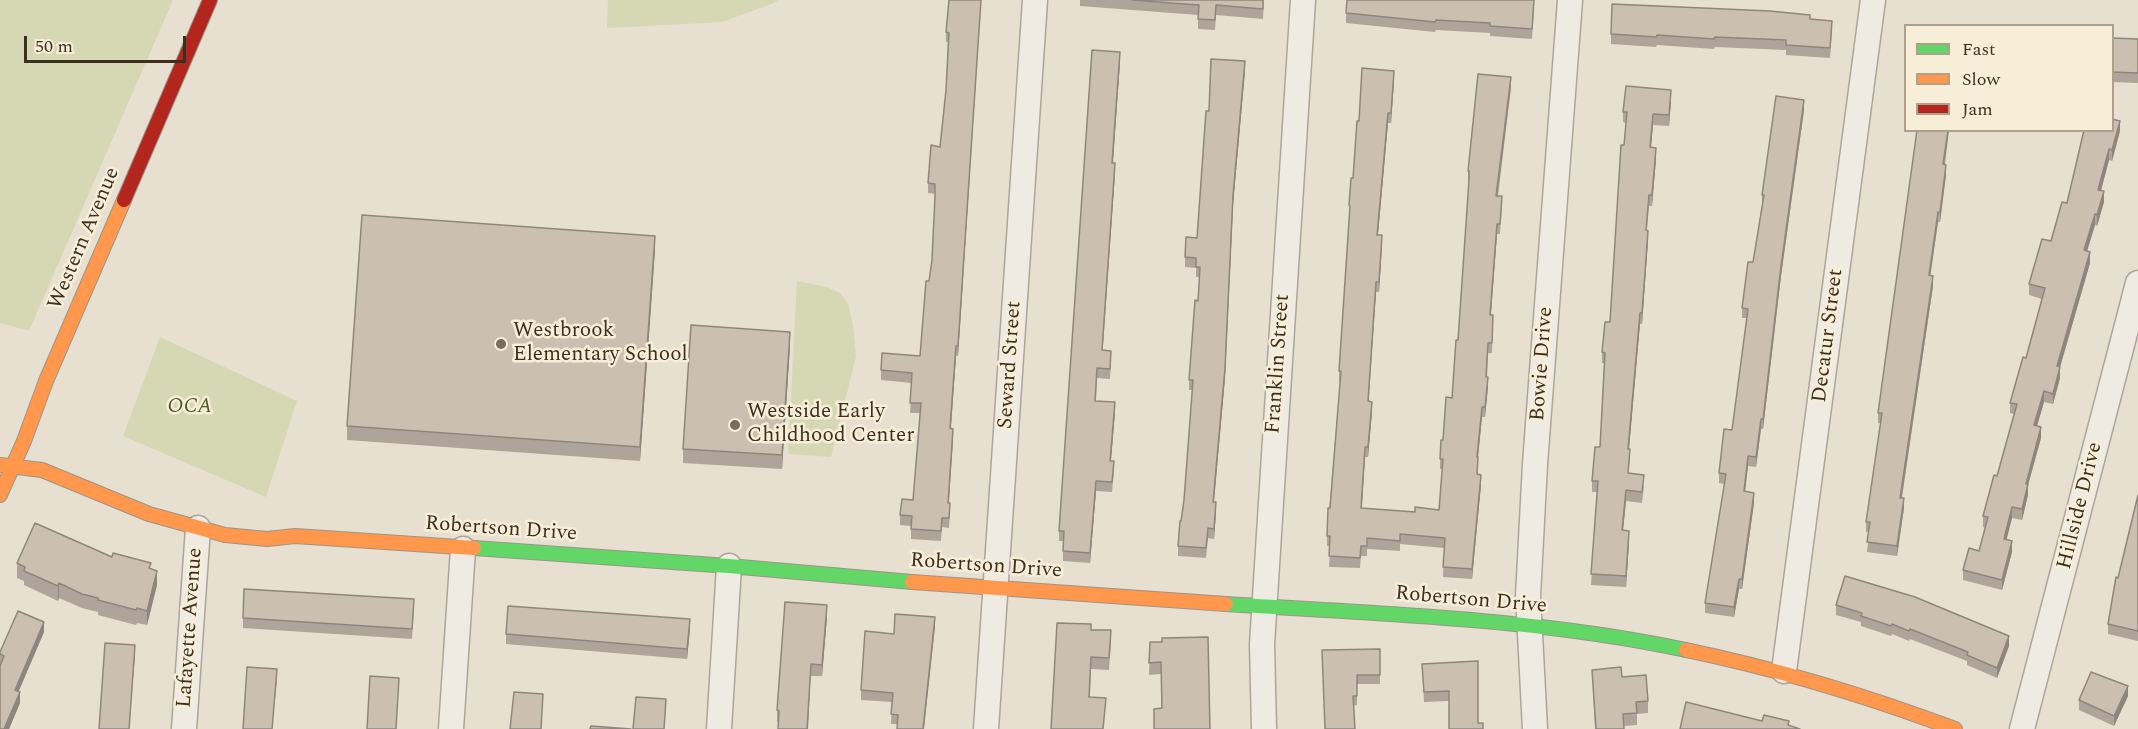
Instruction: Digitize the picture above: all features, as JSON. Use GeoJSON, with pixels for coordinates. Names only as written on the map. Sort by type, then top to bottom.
{"type":"FeatureCollection","features":[{"type":"Feature","properties":{"kind":"street","name":"Western Avenue"},"geometry":{"type":"LineString","coordinates":[[0,495],[6,466],[51,371],[210,0]]}},
{"type":"Feature","properties":{"kind":"street","name":"Seward Street"},"geometry":{"type":"LineString","coordinates":[[986,729],[1035,0]]}},
{"type":"Feature","properties":{"kind":"street","name":"Franklin Street"},"geometry":{"type":"LineString","coordinates":[[1264,729],[1263,607],[1303,0]]}},
{"type":"Feature","properties":{"kind":"street","name":"Bowie Drive"},"geometry":{"type":"LineString","coordinates":[[1535,729],[1528,596],[1535,464],[1570,0]]}},
{"type":"Feature","properties":{"kind":"street","name":"Decatur Street"},"geometry":{"type":"LineString","coordinates":[[1784,671],[1873,0]]}},
{"type":"Feature","properties":{"kind":"street","name":"Hillside Drive"},"geometry":{"type":"LineString","coordinates":[[2022,729],[2138,283]]}},
{"type":"Feature","properties":{"kind":"street","name":"Robertson Drive"},"geometry":{"type":"LineString","coordinates":[[6,466],[42,470],[149,514],[225,535],[267,539],[295,536],[729,567],[996,590],[1529,625],[1671,646],[1784,671],[1893,704],[1955,729]]}},
{"type":"Feature","properties":{"kind":"street","name":"Lafayette Avenue"},"geometry":{"type":"LineString","coordinates":[[184,729],[198,528]]}},
{"type":"Feature","properties":{"kind":"street"},"geometry":{"type":"LineString","coordinates":[[451,729],[463,549]]}},
{"type":"Feature","properties":{"kind":"street"},"geometry":{"type":"LineString","coordinates":[[719,729],[729,567]]}},
{"type":"Feature","properties":{"kind":"green space"},"geometry":{"type":"Polygon","coordinates":[[[0,0],[173,0],[29,331],[0,323],[0,0]]]}},
{"type":"Feature","properties":{"kind":"green space"},"geometry":{"type":"Polygon","coordinates":[[[608,0],[778,0],[722,22],[607,28],[608,0]]]}},
{"type":"Feature","properties":{"kind":"green space"},"geometry":{"type":"Polygon","coordinates":[[[797,281],[827,287],[840,293],[848,304],[853,325],[856,357],[831,457],[788,454],[797,281]]]}},
{"type":"Feature","properties":{"kind":"green space","name":"OCA"},"geometry":{"type":"Polygon","coordinates":[[[160,337],[297,401],[266,497],[123,436],[160,337]]]}},
{"type":"Feature","properties":{"kind":"building"},"geometry":{"type":"Polygon","coordinates":[[[949,0],[981,0],[958,346],[956,346],[950,428],[953,429],[949,518],[942,518],[941,531],[911,529],[912,516],[900,515],[902,499],[913,500],[921,403],[910,403],[912,373],[881,370],[882,353],[920,356],[926,281],[929,281],[932,260],[935,184],[928,183],[931,145],[940,147],[946,90],[949,33],[946,32],[949,0]]]}},
{"type":"Feature","properties":{"kind":"building"},"geometry":{"type":"Polygon","coordinates":[[[1132,0],[1263,0],[1263,9],[1216,5],[1215,20],[1198,19],[1199,5],[1132,0]]]}},
{"type":"Feature","properties":{"kind":"building"},"geometry":{"type":"Polygon","coordinates":[[[1347,0],[1534,0],[1532,29],[1490,26],[1490,23],[1436,20],[1435,22],[1346,13],[1347,0]]]}},
{"type":"Feature","properties":{"kind":"building"},"geometry":{"type":"Polygon","coordinates":[[[1612,4],[1810,15],[1810,19],[1832,21],[1830,48],[1786,45],[1786,40],[1611,34],[1612,4]]]}},
{"type":"Feature","properties":{"kind":"building"},"geometry":{"type":"Polygon","coordinates":[[[2114,38],[2138,39],[2138,73],[2114,72],[2114,38]]]}},
{"type":"Feature","properties":{"kind":"building"},"geometry":{"type":"Polygon","coordinates":[[[1092,50],[1120,52],[1102,350],[1111,351],[1110,369],[1097,368],[1095,401],[1115,402],[1110,461],[1114,461],[1112,482],[1096,481],[1090,553],[1063,551],[1064,531],[1059,531],[1092,50]]]}},
{"type":"Feature","properties":{"kind":"building"},"geometry":{"type":"Polygon","coordinates":[[[1211,59],[1245,61],[1233,195],[1225,368],[1213,502],[1216,502],[1214,529],[1208,528],[1206,548],[1178,546],[1184,500],[1193,380],[1189,380],[1195,300],[1198,301],[1200,267],[1196,267],[1196,258],[1185,257],[1186,237],[1197,238],[1206,111],[1209,111],[1211,59]]]}},
{"type":"Feature","properties":{"kind":"building"},"geometry":{"type":"Polygon","coordinates":[[[1362,68],[1394,71],[1377,235],[1382,235],[1379,282],[1376,282],[1368,401],[1372,402],[1368,447],[1365,447],[1361,508],[1415,512],[1415,507],[1439,510],[1443,459],[1440,459],[1441,440],[1443,440],[1446,397],[1452,398],[1456,340],[1458,340],[1468,171],[1478,74],[1511,77],[1496,196],[1502,196],[1500,224],[1497,224],[1490,315],[1493,315],[1492,343],[1488,343],[1486,377],[1488,377],[1485,407],[1482,407],[1477,457],[1477,474],[1481,475],[1472,569],[1443,567],[1445,538],[1400,534],[1400,541],[1367,538],[1367,546],[1361,546],[1360,558],[1329,556],[1328,508],[1330,508],[1341,371],[1339,371],[1351,178],[1353,178],[1357,121],[1359,121],[1362,68]]]}},
{"type":"Feature","properties":{"kind":"building"},"geometry":{"type":"Polygon","coordinates":[[[1626,86],[1671,90],[1669,115],[1653,114],[1650,147],[1656,148],[1652,195],[1649,195],[1642,313],[1640,313],[1628,449],[1630,449],[1628,473],[1644,475],[1642,492],[1626,490],[1622,530],[1629,531],[1626,576],[1591,574],[1598,481],[1592,481],[1595,447],[1600,447],[1605,353],[1602,352],[1605,322],[1610,322],[1621,145],[1624,145],[1627,112],[1623,112],[1626,86]]]}},
{"type":"Feature","properties":{"kind":"building"},"geometry":{"type":"Polygon","coordinates":[[[1776,96],[1804,100],[1763,419],[1761,419],[1756,457],[1748,456],[1744,491],[1754,493],[1742,579],[1739,579],[1734,607],[1705,603],[1726,474],[1719,473],[1724,429],[1732,430],[1748,309],[1742,308],[1748,262],[1753,262],[1776,96]]]}},
{"type":"Feature","properties":{"kind":"building"},"geometry":{"type":"Polygon","coordinates":[[[2114,120],[2120,121],[2112,150],[2109,149],[2098,190],[2104,191],[2084,250],[2090,252],[2057,366],[2060,367],[2053,394],[2044,391],[2034,425],[2041,427],[2022,509],[2012,507],[2004,539],[2012,541],[2002,580],[1963,570],[1969,548],[1979,551],[1988,517],[1983,516],[2017,404],[2010,403],[2023,357],[2026,358],[2045,288],[2029,284],[2042,239],[2051,241],[2062,202],[2067,203],[2084,132],[2114,132],[2114,120]]]}},
{"type":"Feature","properties":{"kind":"building"},"geometry":{"type":"Polygon","coordinates":[[[1917,132],[1948,132],[1940,212],[1938,212],[1929,275],[1933,276],[1900,498],[1904,498],[1897,546],[1867,542],[1870,522],[1866,522],[1882,413],[1878,413],[1917,132]]]}},
{"type":"Feature","properties":{"kind":"building","name":"Westbrook Elementary School"},"geometry":{"type":"Polygon","coordinates":[[[362,215],[655,236],[640,447],[347,426],[362,215]]]}},
{"type":"Feature","properties":{"kind":"building","name":"Westside Early Childhood Center"},"geometry":{"type":"Polygon","coordinates":[[[691,325],[790,332],[782,455],[683,449],[691,325]]]}},
{"type":"Feature","properties":{"kind":"building"},"geometry":{"type":"Polygon","coordinates":[[[2138,495],[2138,631],[2108,624],[2116,577],[2118,578],[2138,495]]]}},
{"type":"Feature","properties":{"kind":"building"},"geometry":{"type":"Polygon","coordinates":[[[35,523],[112,557],[113,553],[151,563],[149,568],[157,571],[147,611],[98,600],[98,598],[82,594],[59,583],[58,586],[24,571],[25,567],[17,563],[35,523]]]}},
{"type":"Feature","properties":{"kind":"building"},"geometry":{"type":"Polygon","coordinates":[[[1845,576],[1915,597],[2009,636],[1997,668],[1967,655],[1968,652],[1910,629],[1909,631],[1892,624],[1891,626],[1861,616],[1862,613],[1836,605],[1845,576]]]}},
{"type":"Feature","properties":{"kind":"building"},"geometry":{"type":"Polygon","coordinates":[[[244,589],[414,599],[412,629],[243,618],[244,589]]]}},
{"type":"Feature","properties":{"kind":"building"},"geometry":{"type":"Polygon","coordinates":[[[785,602],[827,605],[822,665],[811,664],[807,729],[778,729],[779,711],[777,710],[785,602]]]}},
{"type":"Feature","properties":{"kind":"building"},"geometry":{"type":"Polygon","coordinates":[[[508,606],[690,619],[687,649],[506,634],[508,606]]]}},
{"type":"Feature","properties":{"kind":"building"},"geometry":{"type":"Polygon","coordinates":[[[18,611],[44,622],[15,690],[20,692],[4,729],[0,729],[0,666],[4,656],[0,652],[18,611]]]}},
{"type":"Feature","properties":{"kind":"building"},"geometry":{"type":"Polygon","coordinates":[[[895,614],[935,617],[923,729],[897,729],[898,715],[891,714],[893,693],[861,690],[865,631],[894,634],[895,614]]]}},
{"type":"Feature","properties":{"kind":"building"},"geometry":{"type":"Polygon","coordinates":[[[1057,623],[1091,624],[1091,630],[1111,630],[1109,658],[1091,657],[1089,697],[1106,698],[1103,729],[1051,729],[1057,623]]]}},
{"type":"Feature","properties":{"kind":"building"},"geometry":{"type":"Polygon","coordinates":[[[1208,637],[1210,729],[1154,729],[1154,709],[1162,708],[1161,662],[1149,663],[1150,642],[1162,642],[1162,638],[1208,637]]]}},
{"type":"Feature","properties":{"kind":"building"},"geometry":{"type":"Polygon","coordinates":[[[105,643],[135,645],[129,729],[99,729],[105,643]]]}},
{"type":"Feature","properties":{"kind":"building"},"geometry":{"type":"Polygon","coordinates":[[[1380,649],[1380,675],[1357,675],[1357,696],[1353,696],[1355,729],[1325,729],[1322,650],[1380,649]]]}},
{"type":"Feature","properties":{"kind":"building"},"geometry":{"type":"Polygon","coordinates":[[[1478,661],[1478,723],[1483,723],[1483,729],[1449,729],[1449,691],[1424,692],[1422,664],[1478,661]]]}},
{"type":"Feature","properties":{"kind":"building"},"geometry":{"type":"Polygon","coordinates":[[[247,667],[277,669],[272,729],[243,729],[247,667]]]}},
{"type":"Feature","properties":{"kind":"building"},"geometry":{"type":"Polygon","coordinates":[[[1621,667],[1622,677],[1646,675],[1648,701],[1636,702],[1637,713],[1623,714],[1624,729],[1596,729],[1592,670],[1621,667]]]}},
{"type":"Feature","properties":{"kind":"building"},"geometry":{"type":"Polygon","coordinates":[[[2091,672],[2128,686],[2114,716],[2079,700],[2091,672]]]}},
{"type":"Feature","properties":{"kind":"building"},"geometry":{"type":"Polygon","coordinates":[[[370,676],[399,678],[396,729],[367,729],[370,676]]]}},
{"type":"Feature","properties":{"kind":"building"},"geometry":{"type":"Polygon","coordinates":[[[514,692],[543,694],[541,729],[510,729],[514,692]]]}},
{"type":"Feature","properties":{"kind":"building"},"geometry":{"type":"Polygon","coordinates":[[[636,697],[666,699],[664,729],[633,729],[636,697]]]}},
{"type":"Feature","properties":{"kind":"building"},"geometry":{"type":"Polygon","coordinates":[[[1686,702],[1762,721],[1764,715],[1789,721],[1788,725],[1800,729],[1680,729],[1686,702]]]}},
{"type":"Feature","properties":{"kind":"building"},"geometry":{"type":"Polygon","coordinates":[[[591,726],[631,729],[590,729],[591,726]]]}},
{"type":"Feature","properties":{"kind":"traffic: fast"},"geometry":{"type":"LineString","coordinates":[[474,548],[912,582]]}},
{"type":"Feature","properties":{"kind":"traffic: fast"},"geometry":{"type":"LineString","coordinates":[[1226,604],[1514,624],[1629,639],[1686,650]]}},
{"type":"Feature","properties":{"kind":"traffic: slow"},"geometry":{"type":"LineString","coordinates":[[0,495],[124,200]]}},
{"type":"Feature","properties":{"kind":"traffic: slow"},"geometry":{"type":"LineString","coordinates":[[0,465],[42,470],[149,514],[225,535],[267,539],[295,536],[474,548]]}},
{"type":"Feature","properties":{"kind":"traffic: slow"},"geometry":{"type":"LineString","coordinates":[[912,582],[1226,604]]}},
{"type":"Feature","properties":{"kind":"traffic: slow"},"geometry":{"type":"LineString","coordinates":[[1686,650],[1822,684],[1955,729]]}},
{"type":"Feature","properties":{"kind":"traffic: jam"},"geometry":{"type":"LineString","coordinates":[[124,200],[210,0]]}},
{"type":"Feature","properties":{"kind":"place","name":"Westbrook Elementary School"},"geometry":{"type":"Point","coordinates":[501,344]}},
{"type":"Feature","properties":{"kind":"place","name":"Westside Early Childhood Center"},"geometry":{"type":"Point","coordinates":[735,425]}}]}
